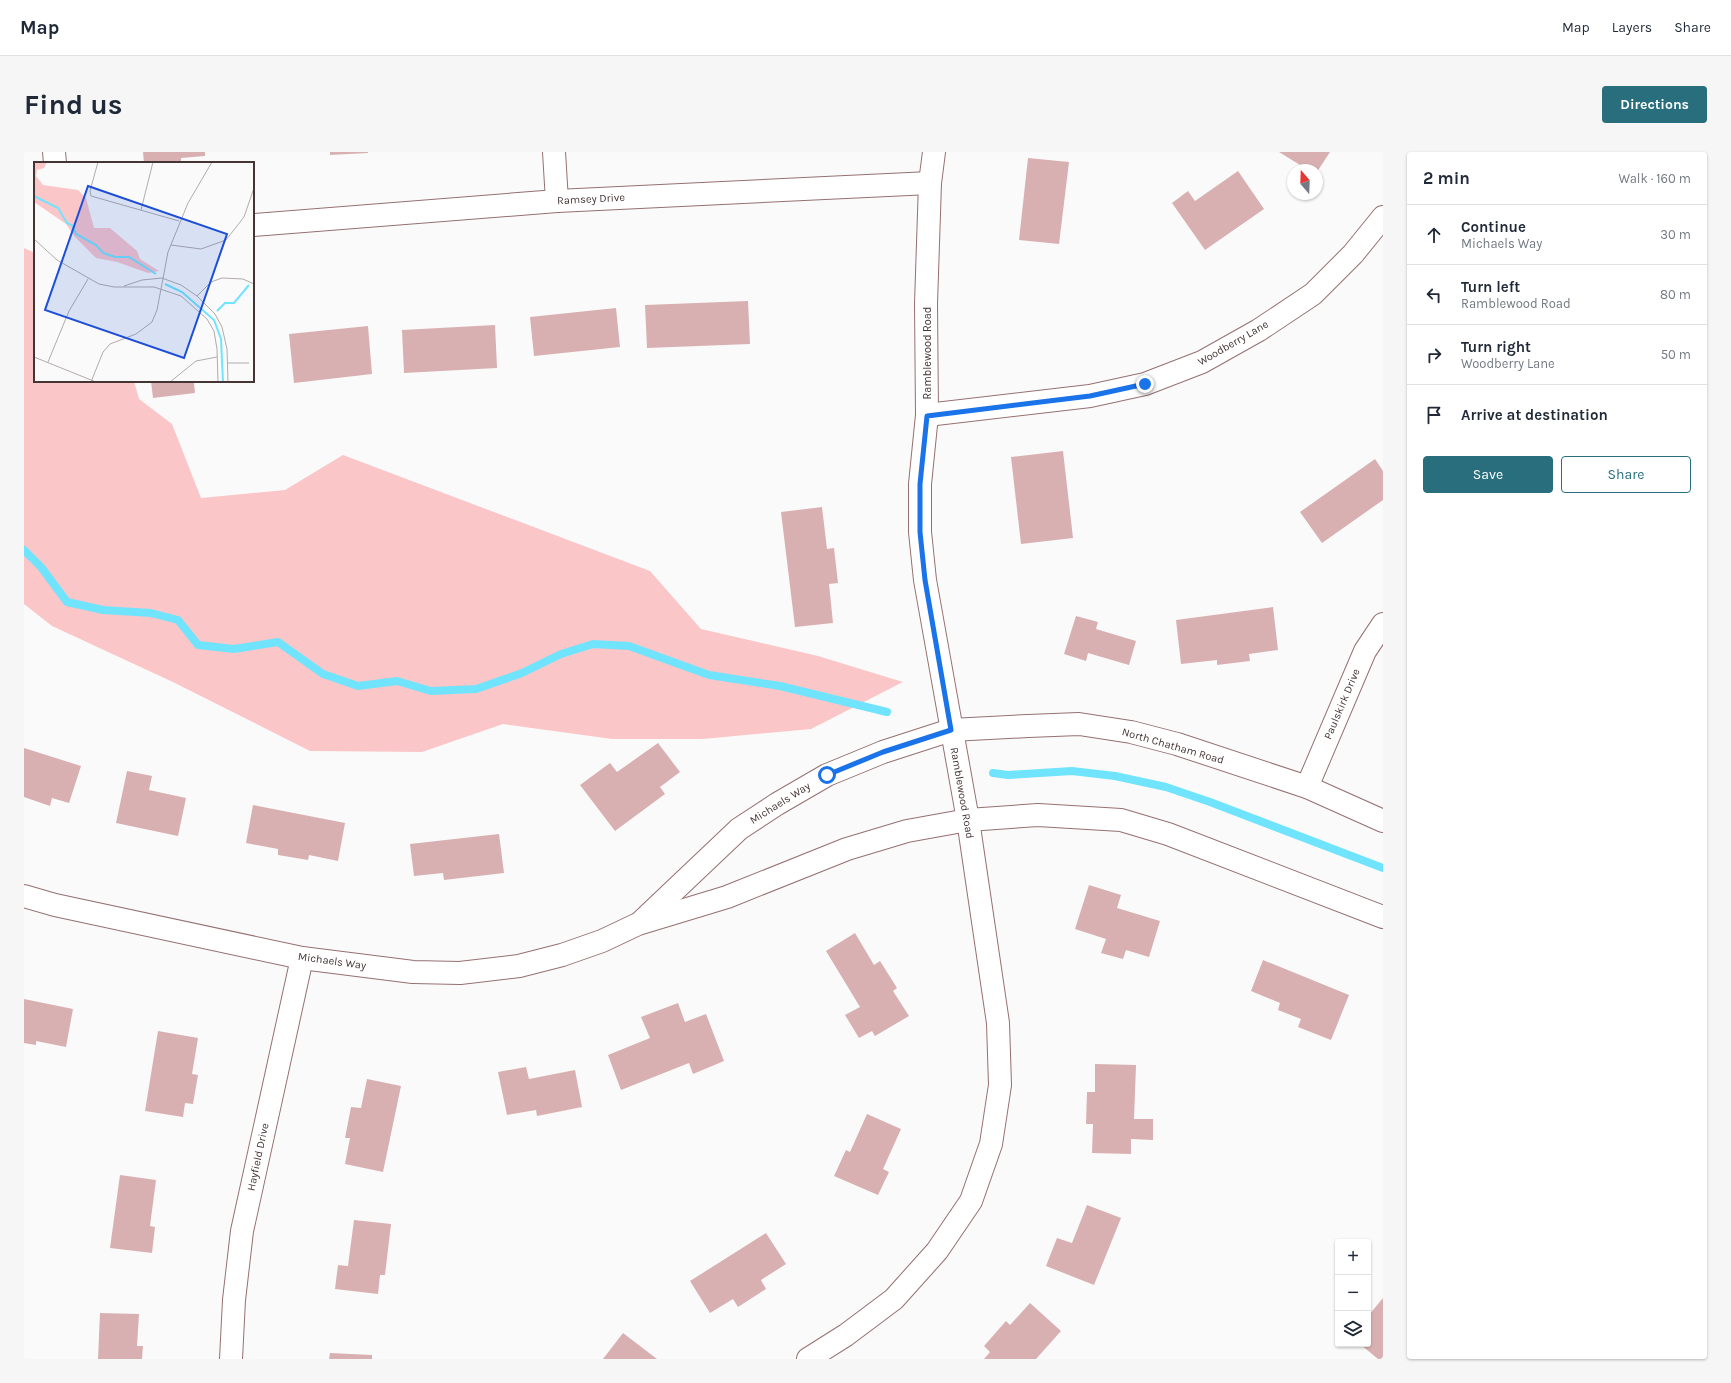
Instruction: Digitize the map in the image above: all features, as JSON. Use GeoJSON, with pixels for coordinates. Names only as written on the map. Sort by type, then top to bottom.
{"type":"FeatureCollection","features":[{"type":"Feature","properties":{"kind":"street"},"geometry":{"type":"LineString","coordinates":[[54,152],[55,162]]}},
{"type":"Feature","properties":{"kind":"street"},"geometry":{"type":"LineString","coordinates":[[554,152],[557,201]]}},
{"type":"Feature","properties":{"kind":"street","name":"Ramblewood Road"},"geometry":{"type":"LineString","coordinates":[[808,1359],[846,1335],[894,1299],[937,1250],[971,1201],[991,1144],[1000,1085],[998,1023],[968,820],[925,580],[920,532],[920,484],[927,416],[926,304],[930,183],[934,152]]}},
{"type":"Feature","properties":{"kind":"street","name":"Ramsey Drive"},"geometry":{"type":"LineString","coordinates":[[254,225],[557,201],[930,183]]}},
{"type":"Feature","properties":{"kind":"street","name":"Woodberry Lane"},"geometry":{"type":"LineString","coordinates":[[927,416],[1090,396],[1145,384],[1202,362],[1259,330],[1313,294],[1352,254],[1383,217]]}},
{"type":"Feature","properties":{"kind":"street","name":"Paulskirk Drive"},"geometry":{"type":"LineString","coordinates":[[1307,787],[1365,651],[1383,624]]}},
{"type":"Feature","properties":{"kind":"street","name":"North Chatham Road"},"geometry":{"type":"LineString","coordinates":[[951,730],[1080,724],[1131,732],[1177,744],[1307,787],[1383,821]]}},
{"type":"Feature","properties":{"kind":"street","name":"Michaels Way"},"geometry":{"type":"LineString","coordinates":[[638,924],[739,829],[777,804],[827,775],[883,752],[951,730]]}},
{"type":"Feature","properties":{"kind":"street"},"geometry":{"type":"LineString","coordinates":[[968,820],[1038,815],[1121,820],[1168,834],[1383,917]]}},
{"type":"Feature","properties":{"kind":"street","name":"Michaels Way"},"geometry":{"type":"LineString","coordinates":[[24,896],[55,905],[302,958],[413,972],[460,973],[519,966],[562,955],[602,941],[638,924],[727,897],[847,849],[907,831],[968,820]]}},
{"type":"Feature","properties":{"kind":"street","name":"Hayfield Drive"},"geometry":{"type":"LineString","coordinates":[[231,1359],[234,1300],[242,1231],[302,958]]}},
{"type":"Feature","properties":{"kind":"shaded area"},"geometry":{"type":"Polygon","coordinates":[[[24,248],[34,253],[34,382],[134,382],[139,399],[172,424],[201,498],[285,490],[343,455],[650,571],[701,629],[818,656],[903,682],[811,729],[703,739],[612,739],[503,724],[422,752],[310,751],[175,683],[52,626],[24,604],[24,248]]]}},
{"type":"Feature","properties":{"kind":"building"},"geometry":{"type":"Polygon","coordinates":[[[143,152],[205,152],[205,156],[181,158],[181,162],[144,162],[143,152]]]}},
{"type":"Feature","properties":{"kind":"building"},"geometry":{"type":"Polygon","coordinates":[[[330,152],[368,152],[368,153],[330,155],[330,152]]]}},
{"type":"Feature","properties":{"kind":"building"},"geometry":{"type":"Polygon","coordinates":[[[1279,152],[1330,152],[1322,164],[1298,164],[1279,152]]]}},
{"type":"Feature","properties":{"kind":"building"},"geometry":{"type":"Polygon","coordinates":[[[1028,158],[1069,162],[1059,244],[1019,240],[1028,158]]]}},
{"type":"Feature","properties":{"kind":"building"},"geometry":{"type":"Polygon","coordinates":[[[1238,171],[1264,209],[1205,250],[1172,203],[1188,191],[1195,201],[1238,171]]]}},
{"type":"Feature","properties":{"kind":"building"},"geometry":{"type":"Polygon","coordinates":[[[748,301],[750,344],[647,348],[645,305],[748,301]]]}},
{"type":"Feature","properties":{"kind":"building"},"geometry":{"type":"Polygon","coordinates":[[[616,308],[620,347],[534,356],[530,317],[616,308]]]}},
{"type":"Feature","properties":{"kind":"building"},"geometry":{"type":"Polygon","coordinates":[[[495,325],[497,368],[404,373],[402,330],[495,325]]]}},
{"type":"Feature","properties":{"kind":"building"},"geometry":{"type":"Polygon","coordinates":[[[368,326],[372,374],[294,383],[289,334],[368,326]]]}},
{"type":"Feature","properties":{"kind":"building"},"geometry":{"type":"Polygon","coordinates":[[[151,382],[207,382],[194,383],[195,393],[153,398],[151,382]]]}},
{"type":"Feature","properties":{"kind":"building"},"geometry":{"type":"Polygon","coordinates":[[[1063,451],[1073,538],[1021,544],[1011,457],[1063,451]]]}},
{"type":"Feature","properties":{"kind":"building"},"geometry":{"type":"Polygon","coordinates":[[[1375,459],[1383,471],[1383,500],[1322,543],[1300,512],[1375,459]]]}},
{"type":"Feature","properties":{"kind":"building"},"geometry":{"type":"Polygon","coordinates":[[[822,507],[827,549],[834,548],[838,583],[829,584],[833,623],[795,627],[781,512],[822,507]]]}},
{"type":"Feature","properties":{"kind":"building"},"geometry":{"type":"Polygon","coordinates":[[[1273,607],[1278,650],[1249,654],[1250,661],[1217,665],[1217,660],[1181,664],[1176,620],[1273,607]]]}},
{"type":"Feature","properties":{"kind":"building"},"geometry":{"type":"Polygon","coordinates":[[[1076,616],[1098,622],[1096,629],[1136,641],[1129,665],[1088,653],[1086,661],[1064,654],[1076,616]]]}},
{"type":"Feature","properties":{"kind":"building"},"geometry":{"type":"Polygon","coordinates":[[[658,743],[680,772],[660,787],[665,794],[615,831],[580,785],[610,763],[617,772],[658,743]]]}},
{"type":"Feature","properties":{"kind":"building"},"geometry":{"type":"Polygon","coordinates":[[[24,748],[81,766],[69,803],[52,798],[50,806],[24,797],[24,748]]]}},
{"type":"Feature","properties":{"kind":"building"},"geometry":{"type":"Polygon","coordinates":[[[127,771],[152,776],[149,790],[186,798],[178,836],[116,823],[127,771]]]}},
{"type":"Feature","properties":{"kind":"building"},"geometry":{"type":"Polygon","coordinates":[[[253,805],[345,823],[338,861],[309,855],[308,860],[278,855],[278,849],[246,843],[253,805]]]}},
{"type":"Feature","properties":{"kind":"building"},"geometry":{"type":"Polygon","coordinates":[[[499,834],[504,873],[444,880],[443,873],[414,876],[410,844],[499,834]]]}},
{"type":"Feature","properties":{"kind":"building"},"geometry":{"type":"Polygon","coordinates":[[[1089,885],[1121,895],[1117,908],[1160,921],[1149,957],[1126,950],[1123,959],[1101,953],[1106,939],[1075,929],[1089,885]]]}},
{"type":"Feature","properties":{"kind":"building"},"geometry":{"type":"Polygon","coordinates":[[[855,933],[874,965],[880,961],[897,988],[893,991],[909,1016],[875,1036],[872,1031],[859,1038],[845,1015],[860,1007],[826,951],[855,933]]]}},
{"type":"Feature","properties":{"kind":"building"},"geometry":{"type":"Polygon","coordinates":[[[1263,960],[1349,995],[1331,1040],[1298,1027],[1301,1019],[1278,1010],[1280,1003],[1251,991],[1263,960]]]}},
{"type":"Feature","properties":{"kind":"building"},"geometry":{"type":"Polygon","coordinates":[[[24,999],[73,1009],[66,1047],[36,1041],[36,1045],[24,1043],[24,999]]]}},
{"type":"Feature","properties":{"kind":"building"},"geometry":{"type":"Polygon","coordinates":[[[678,1003],[685,1022],[706,1014],[724,1061],[693,1074],[689,1063],[621,1090],[608,1055],[650,1038],[641,1017],[678,1003]]]}},
{"type":"Feature","properties":{"kind":"building"},"geometry":{"type":"Polygon","coordinates":[[[158,1031],[198,1038],[192,1074],[198,1075],[193,1104],[185,1103],[183,1117],[145,1111],[158,1031]]]}},
{"type":"Feature","properties":{"kind":"building"},"geometry":{"type":"Polygon","coordinates":[[[1095,1064],[1136,1065],[1134,1119],[1153,1119],[1153,1140],[1131,1139],[1131,1154],[1092,1153],[1093,1124],[1086,1124],[1087,1092],[1095,1092],[1095,1064]]]}},
{"type":"Feature","properties":{"kind":"building"},"geometry":{"type":"Polygon","coordinates":[[[526,1067],[529,1079],[575,1070],[582,1107],[537,1116],[536,1110],[507,1115],[498,1072],[526,1067]]]}},
{"type":"Feature","properties":{"kind":"building"},"geometry":{"type":"Polygon","coordinates":[[[367,1079],[401,1086],[383,1172],[345,1164],[350,1138],[345,1138],[351,1107],[361,1108],[367,1079]]]}},
{"type":"Feature","properties":{"kind":"building"},"geometry":{"type":"Polygon","coordinates":[[[867,1114],[901,1129],[883,1169],[889,1172],[878,1195],[834,1176],[846,1150],[850,1152],[867,1114]]]}},
{"type":"Feature","properties":{"kind":"building"},"geometry":{"type":"Polygon","coordinates":[[[120,1175],[156,1180],[150,1226],[155,1227],[152,1253],[110,1248],[120,1175]]]}},
{"type":"Feature","properties":{"kind":"building"},"geometry":{"type":"Polygon","coordinates":[[[1087,1205],[1121,1218],[1094,1285],[1046,1266],[1057,1238],[1072,1243],[1087,1205]]]}},
{"type":"Feature","properties":{"kind":"building"},"geometry":{"type":"Polygon","coordinates":[[[354,1220],[391,1224],[385,1275],[380,1275],[378,1294],[335,1289],[338,1265],[348,1266],[354,1220]]]}},
{"type":"Feature","properties":{"kind":"building"},"geometry":{"type":"Polygon","coordinates":[[[766,1233],[786,1264],[761,1280],[766,1289],[738,1307],[733,1299],[710,1313],[690,1281],[766,1233]]]}},
{"type":"Feature","properties":{"kind":"building"},"geometry":{"type":"Polygon","coordinates":[[[1383,1298],[1383,1359],[1378,1359],[1364,1347],[1371,1347],[1371,1312],[1383,1298]]]}},
{"type":"Feature","properties":{"kind":"building"},"geometry":{"type":"Polygon","coordinates":[[[1030,1303],[1061,1331],[1036,1359],[984,1359],[990,1352],[984,1346],[1006,1321],[1010,1325],[1030,1303]]]}},
{"type":"Feature","properties":{"kind":"building"},"geometry":{"type":"Polygon","coordinates":[[[100,1313],[139,1314],[137,1346],[143,1346],[142,1359],[98,1359],[100,1313]]]}},
{"type":"Feature","properties":{"kind":"building"},"geometry":{"type":"Polygon","coordinates":[[[623,1333],[657,1359],[603,1359],[623,1333]]]}},
{"type":"Feature","properties":{"kind":"building"},"geometry":{"type":"Polygon","coordinates":[[[330,1353],[372,1355],[372,1359],[329,1359],[330,1353]]]}},
{"type":"Feature","properties":{"kind":"waterway"},"geometry":{"type":"LineString","coordinates":[[24,550],[41,567],[67,602],[103,610],[151,613],[178,620],[198,645],[234,649],[278,642],[323,674],[358,686],[397,681],[431,691],[476,689],[522,673],[561,654],[593,644],[629,646],[709,675],[780,686],[887,712]]}},
{"type":"Feature","properties":{"kind":"waterway"},"geometry":{"type":"LineString","coordinates":[[993,773],[1008,775],[1072,771],[1115,776],[1166,787],[1210,802],[1383,868]]}},
{"type":"Feature","properties":{"kind":"route"},"geometry":{"type":"LineString","coordinates":[[827,775],[883,752],[951,730],[925,580],[920,532],[920,484],[927,416],[1090,396],[1145,384]]}}]}
